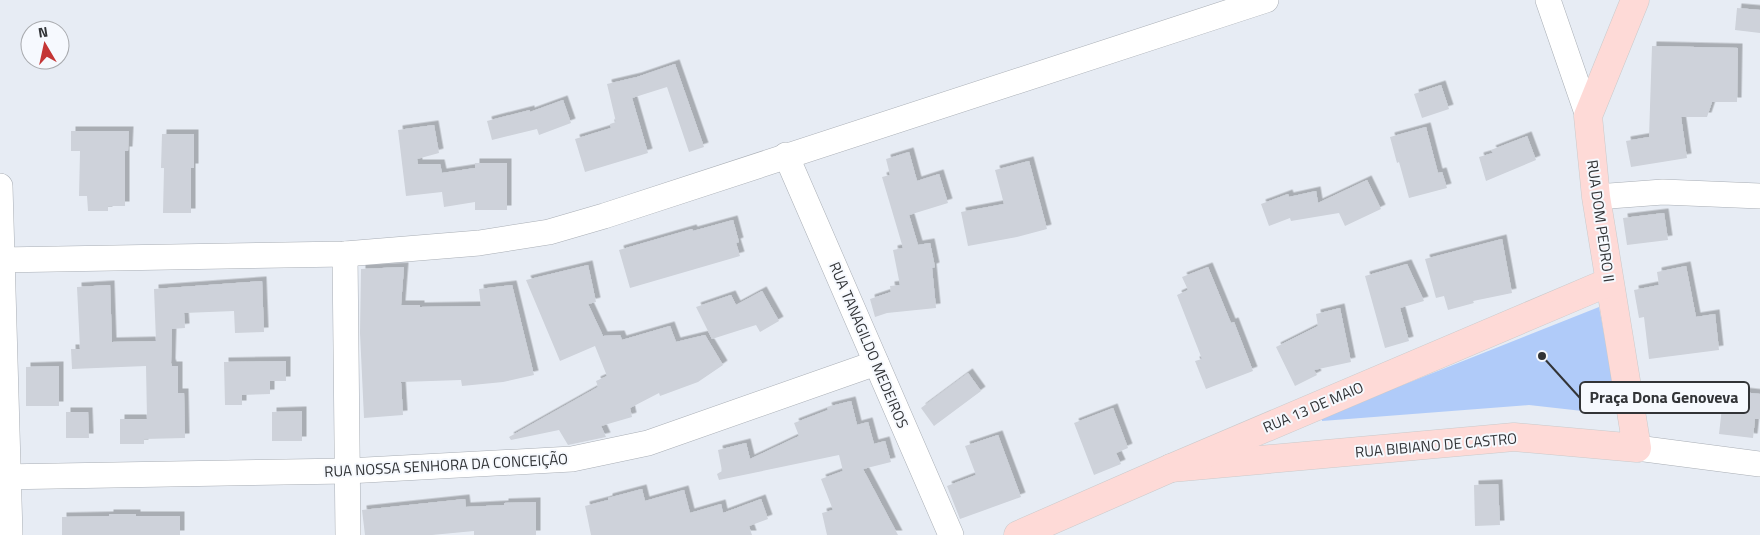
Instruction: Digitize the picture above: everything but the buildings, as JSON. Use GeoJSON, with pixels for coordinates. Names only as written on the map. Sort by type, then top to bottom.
{"type":"FeatureCollection","features":[{"type":"Feature","properties":{"kind":"main road","name":"RUA DOM PEDRO II"},"geometry":{"type":"LineString","coordinates":[[1635,0],[1588,116],[1596,196],[1637,448]]}},
{"type":"Feature","properties":{"kind":"main road","name":"RUA 13 DE MAIO"},"geometry":{"type":"LineString","coordinates":[[1018,535],[1609,282]]}},
{"type":"Feature","properties":{"kind":"main road","name":"RUA BIBIANO DE CASTRO"},"geometry":{"type":"LineString","coordinates":[[1171,468],[1514,437],[1637,448]]}},
{"type":"Feature","properties":{"kind":"street"},"geometry":{"type":"LineString","coordinates":[[1,260],[346,254],[479,243],[549,232],[604,216],[786,155],[1266,0]]}},
{"type":"Feature","properties":{"kind":"street"},"geometry":{"type":"LineString","coordinates":[[1548,0],[1588,116]]}},
{"type":"Feature","properties":{"kind":"street","name":"RUA TANAGILDO MEDEIROS"},"geometry":{"type":"LineString","coordinates":[[786,155],[950,535]]}},
{"type":"Feature","properties":{"kind":"street"},"geometry":{"type":"LineString","coordinates":[[0,186],[4,477],[10,535]]}},
{"type":"Feature","properties":{"kind":"street"},"geometry":{"type":"LineString","coordinates":[[1596,196],[1663,192],[1760,196]]}},
{"type":"Feature","properties":{"kind":"street"},"geometry":{"type":"LineString","coordinates":[[346,254],[348,535]]}},
{"type":"Feature","properties":{"kind":"street","name":"RUA NOSSA SENHORA DA CONCEIÇÃO"},"geometry":{"type":"LineString","coordinates":[[4,477],[347,471],[572,459],[648,443],[876,363]]}},
{"type":"Feature","properties":{"kind":"street","name":"RUA BIBIANO DE CASTRO"},"geometry":{"type":"LineString","coordinates":[[1637,448],[1760,464]]}},
{"type":"Feature","properties":{"kind":"shaded area"},"geometry":{"type":"Polygon","coordinates":[[[1599,307],[1619,413],[1609,414],[1529,405],[1322,421],[1322,417],[1599,307]]]}},
{"type":"Feature","properties":{"kind":"place","name":"Praça Dona Genoveva"},"geometry":{"type":"Point","coordinates":[1542,356]}}]}
